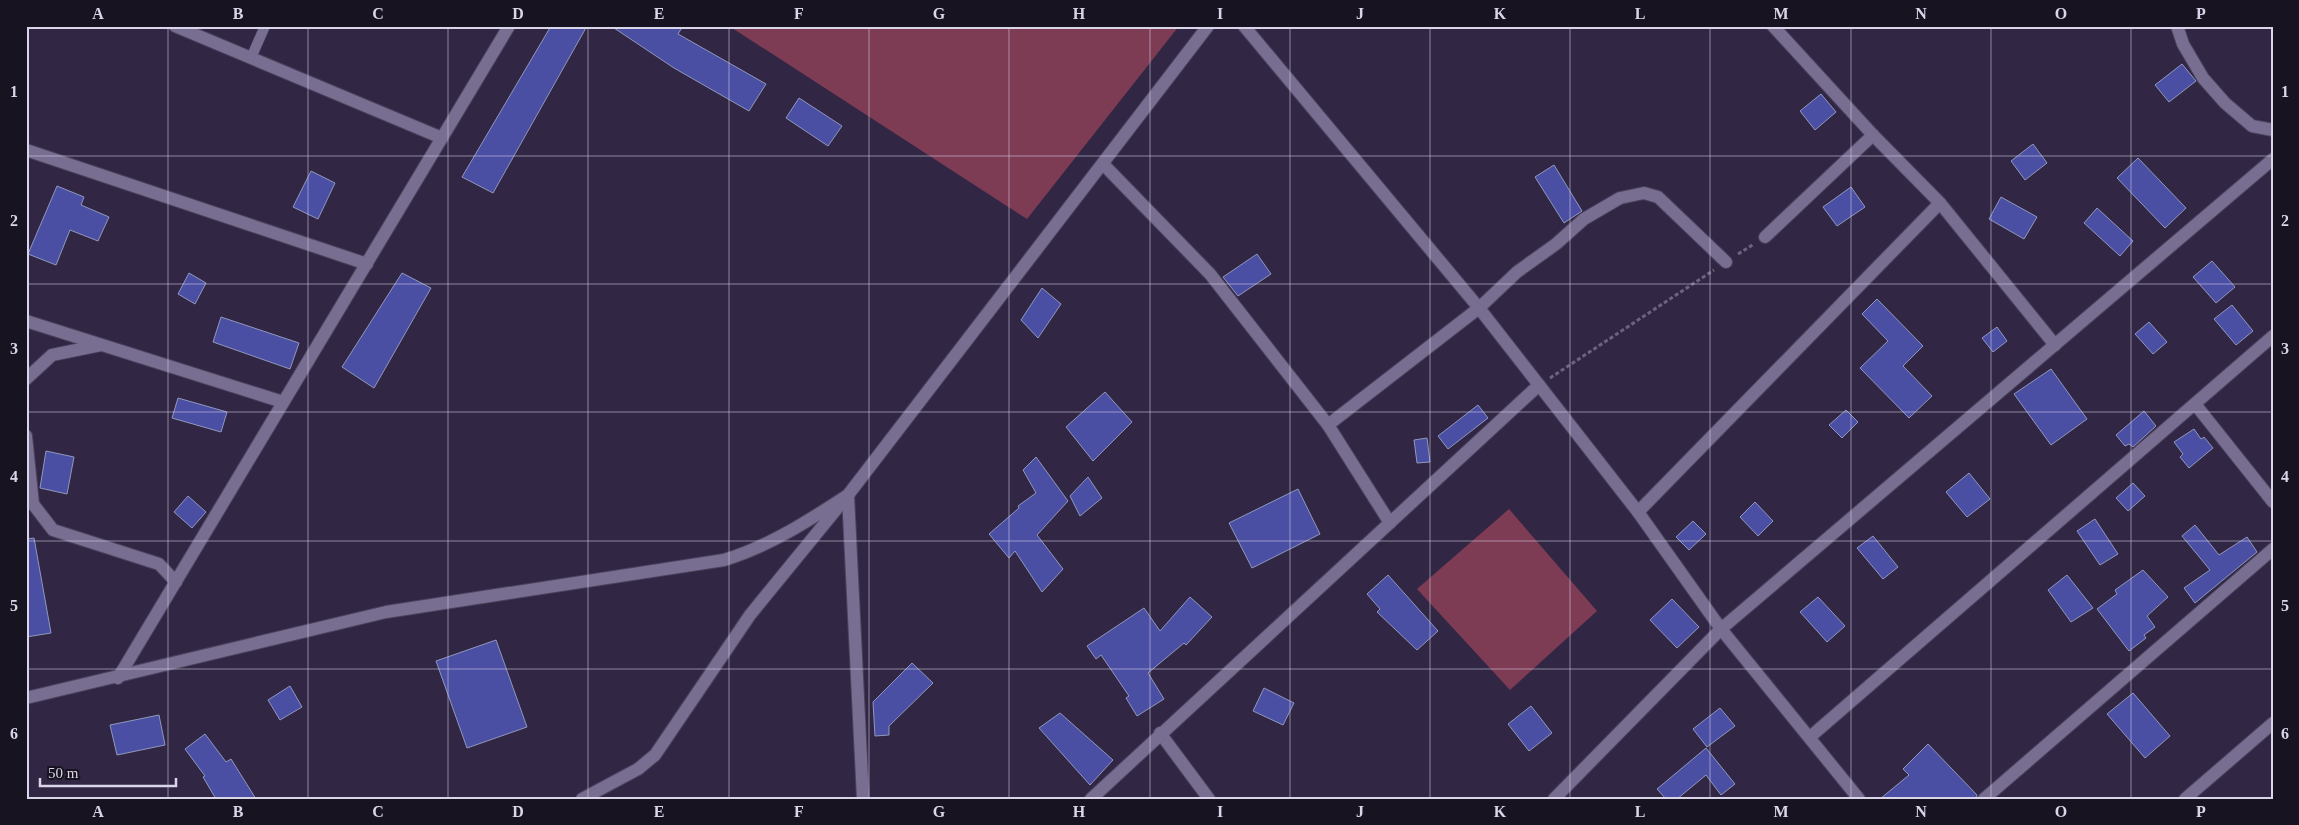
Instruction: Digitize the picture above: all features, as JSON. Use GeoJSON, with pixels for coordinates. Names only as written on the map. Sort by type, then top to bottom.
{"type":"FeatureCollection","features":[{"type":"Feature","properties":{"kind":"street"},"geometry":{"type":"LineString","coordinates":[[175,26],[442,138]]}},
{"type":"Feature","properties":{"kind":"street"},"geometry":{"type":"LineString","coordinates":[[118,678],[509,26]]}},
{"type":"Feature","properties":{"kind":"street"},"geometry":{"type":"LineString","coordinates":[[582,799],[638,769],[655,755],[750,615],[848,495],[1208,26]]}},
{"type":"Feature","properties":{"kind":"street"},"geometry":{"type":"LineString","coordinates":[[1244,26],[1479,308],[1638,512],[1721,629],[1859,799]]}},
{"type":"Feature","properties":{"kind":"street"},"geometry":{"type":"LineString","coordinates":[[1773,26],[1873,136],[1940,203],[2055,345]]}},
{"type":"Feature","properties":{"kind":"street"},"geometry":{"type":"LineString","coordinates":[[2177,26],[2184,44],[2203,78],[2225,103],[2252,126],[2273,130]]}},
{"type":"Feature","properties":{"kind":"street"},"geometry":{"type":"LineString","coordinates":[[1765,237],[1873,136]]}},
{"type":"Feature","properties":{"kind":"street"},"geometry":{"type":"LineString","coordinates":[[26,150],[366,264]]}},
{"type":"Feature","properties":{"kind":"street"},"geometry":{"type":"LineString","coordinates":[[1554,799],[1721,629],[2273,159]]}},
{"type":"Feature","properties":{"kind":"street"},"geometry":{"type":"LineString","coordinates":[[1103,164],[1210,274],[1328,426],[1390,523]]}},
{"type":"Feature","properties":{"kind":"street"},"geometry":{"type":"LineString","coordinates":[[1328,426],[1479,308],[1517,272],[1556,244],[1584,219],[1620,198],[1644,193],[1658,197],[1726,262]]}},
{"type":"Feature","properties":{"kind":"street"},"geometry":{"type":"LineString","coordinates":[[1638,512],[1940,203]]}},
{"type":"Feature","properties":{"kind":"street"},"geometry":{"type":"LineString","coordinates":[[26,321],[284,402]]}},
{"type":"Feature","properties":{"kind":"street"},"geometry":{"type":"LineString","coordinates":[[1810,737],[2273,336]]}},
{"type":"Feature","properties":{"kind":"street"},"geometry":{"type":"LineString","coordinates":[[26,379],[52,355],[102,345]]}},
{"type":"Feature","properties":{"kind":"street"},"geometry":{"type":"LineString","coordinates":[[1091,799],[1160,733],[1539,385]]}},
{"type":"Feature","properties":{"kind":"street"},"geometry":{"type":"LineString","coordinates":[[2195,404],[2273,502]]}},
{"type":"Feature","properties":{"kind":"street"},"geometry":{"type":"LineString","coordinates":[[26,436],[29,504],[53,530],[159,564],[176,582]]}},
{"type":"Feature","properties":{"kind":"street"},"geometry":{"type":"LineString","coordinates":[[26,698],[118,678],[386,612],[724,560],[749,552],[791,532],[848,495]]}},
{"type":"Feature","properties":{"kind":"street"},"geometry":{"type":"LineString","coordinates":[[848,495],[863,799]]}},
{"type":"Feature","properties":{"kind":"street"},"geometry":{"type":"LineString","coordinates":[[1984,799],[2271,553]]}},
{"type":"Feature","properties":{"kind":"street"},"geometry":{"type":"LineString","coordinates":[[2185,799],[2273,723]]}},
{"type":"Feature","properties":{"kind":"street"},"geometry":{"type":"LineString","coordinates":[[1160,733],[1209,799]]}},
{"type":"Feature","properties":{"kind":"lane"},"geometry":{"type":"LineString","coordinates":[[251,58],[265,26]]}},
{"type":"Feature","properties":{"kind":"path"},"geometry":{"type":"LineString","coordinates":[[1539,385],[1765,237]]}},
{"type":"Feature","properties":{"kind":"shaded area"},"geometry":{"type":"Polygon","coordinates":[[[729,26],[1179,26],[1027,219],[729,26]]]}},
{"type":"Feature","properties":{"kind":"shaded area"},"geometry":{"type":"Polygon","coordinates":[[[1509,509],[1597,611],[1510,690],[1417,589],[1509,509]]]}},
{"type":"Feature","properties":{"kind":"building"},"geometry":{"type":"Polygon","coordinates":[[[551,26],[587,26],[493,193],[462,177],[551,26]]]}},
{"type":"Feature","properties":{"kind":"building"},"geometry":{"type":"Polygon","coordinates":[[[611,26],[683,26],[678,34],[766,84],[749,111],[674,68],[611,26]]]}},
{"type":"Feature","properties":{"kind":"building"},"geometry":{"type":"Polygon","coordinates":[[[2182,64],[2196,81],[2169,102],[2155,85],[2182,64]]]}},
{"type":"Feature","properties":{"kind":"building"},"geometry":{"type":"Polygon","coordinates":[[[1821,94],[1836,112],[1815,130],[1800,111],[1821,94]]]}},
{"type":"Feature","properties":{"kind":"building"},"geometry":{"type":"Polygon","coordinates":[[[799,98],[842,126],[828,146],[786,118],[799,98]]]}},
{"type":"Feature","properties":{"kind":"building"},"geometry":{"type":"Polygon","coordinates":[[[2033,144],[2047,163],[2025,180],[2011,161],[2033,144]]]}},
{"type":"Feature","properties":{"kind":"building"},"geometry":{"type":"Polygon","coordinates":[[[2138,158],[2186,208],[2165,228],[2117,178],[2138,158]]]}},
{"type":"Feature","properties":{"kind":"building"},"geometry":{"type":"Polygon","coordinates":[[[1554,165],[1582,211],[1564,223],[1535,177],[1554,165]]]}},
{"type":"Feature","properties":{"kind":"building"},"geometry":{"type":"Polygon","coordinates":[[[311,171],[335,183],[318,219],[293,207],[311,171]]]}},
{"type":"Feature","properties":{"kind":"building"},"geometry":{"type":"Polygon","coordinates":[[[57,186],[84,197],[81,205],[109,217],[98,241],[70,230],[56,265],[28,254],[57,186]]]}},
{"type":"Feature","properties":{"kind":"building"},"geometry":{"type":"Polygon","coordinates":[[[1851,187],[1865,207],[1837,226],[1823,207],[1851,187]]]}},
{"type":"Feature","properties":{"kind":"building"},"geometry":{"type":"Polygon","coordinates":[[[2001,197],[2037,217],[2024,239],[1989,219],[2001,197]]]}},
{"type":"Feature","properties":{"kind":"building"},"geometry":{"type":"Polygon","coordinates":[[[2097,208],[2133,241],[2120,256],[2084,223],[2097,208]]]}},
{"type":"Feature","properties":{"kind":"building"},"geometry":{"type":"Polygon","coordinates":[[[1257,254],[1271,274],[1238,296],[1223,277],[1257,254]]]}},
{"type":"Feature","properties":{"kind":"building"},"geometry":{"type":"Polygon","coordinates":[[[2212,261],[2235,287],[2216,303],[2193,277],[2212,261]]]}},
{"type":"Feature","properties":{"kind":"building"},"geometry":{"type":"Polygon","coordinates":[[[189,273],[206,283],[195,304],[178,294],[189,273]]]}},
{"type":"Feature","properties":{"kind":"building"},"geometry":{"type":"Polygon","coordinates":[[[402,273],[431,288],[374,388],[342,367],[402,273]]]}},
{"type":"Feature","properties":{"kind":"building"},"geometry":{"type":"Polygon","coordinates":[[[1042,288],[1061,304],[1038,338],[1021,320],[1042,288]]]}},
{"type":"Feature","properties":{"kind":"building"},"geometry":{"type":"Polygon","coordinates":[[[1877,299],[1923,346],[1903,366],[1932,396],[1909,418],[1860,368],[1888,341],[1862,314],[1877,299]]]}},
{"type":"Feature","properties":{"kind":"building"},"geometry":{"type":"Polygon","coordinates":[[[2232,305],[2253,331],[2236,345],[2214,319],[2232,305]]]}},
{"type":"Feature","properties":{"kind":"building"},"geometry":{"type":"Polygon","coordinates":[[[221,317],[299,343],[290,369],[213,342],[221,317]]]}},
{"type":"Feature","properties":{"kind":"building"},"geometry":{"type":"Polygon","coordinates":[[[2149,322],[2167,342],[2153,354],[2135,334],[2149,322]]]}},
{"type":"Feature","properties":{"kind":"building"},"geometry":{"type":"Polygon","coordinates":[[[1997,327],[2007,341],[1993,352],[1982,338],[1997,327]]]}},
{"type":"Feature","properties":{"kind":"building"},"geometry":{"type":"Polygon","coordinates":[[[2051,369],[2087,419],[2051,445],[2014,394],[2051,369]]]}},
{"type":"Feature","properties":{"kind":"building"},"geometry":{"type":"Polygon","coordinates":[[[1105,392],[1132,422],[1093,461],[1066,427],[1105,392]]]}},
{"type":"Feature","properties":{"kind":"building"},"geometry":{"type":"Polygon","coordinates":[[[178,398],[227,412],[221,432],[172,418],[178,398]]]}},
{"type":"Feature","properties":{"kind":"building"},"geometry":{"type":"Polygon","coordinates":[[[1478,405],[1488,418],[1448,449],[1438,436],[1478,405]]]}},
{"type":"Feature","properties":{"kind":"building"},"geometry":{"type":"Polygon","coordinates":[[[1846,410],[1858,422],[1842,438],[1829,425],[1846,410]]]}},
{"type":"Feature","properties":{"kind":"building"},"geometry":{"type":"Polygon","coordinates":[[[2144,411],[2156,426],[2133,447],[2129,444],[2125,446],[2116,435],[2144,411]]]}},
{"type":"Feature","properties":{"kind":"building"},"geometry":{"type":"Polygon","coordinates":[[[2194,429],[2201,439],[2204,437],[2213,448],[2189,468],[2180,457],[2183,454],[2174,442],[2194,429]]]}},
{"type":"Feature","properties":{"kind":"building"},"geometry":{"type":"Polygon","coordinates":[[[1427,438],[1430,462],[1417,463],[1414,440],[1427,438]]]}},
{"type":"Feature","properties":{"kind":"building"},"geometry":{"type":"Polygon","coordinates":[[[46,451],[74,457],[67,494],[40,488],[46,451]]]}},
{"type":"Feature","properties":{"kind":"building"},"geometry":{"type":"Polygon","coordinates":[[[1036,457],[1068,501],[1037,535],[1063,569],[1042,592],[1015,551],[1009,558],[989,534],[1019,508],[1018,506],[1036,493],[1023,470],[1036,457]]]}},
{"type":"Feature","properties":{"kind":"building"},"geometry":{"type":"Polygon","coordinates":[[[1969,473],[1990,499],[1967,517],[1946,492],[1969,473]]]}},
{"type":"Feature","properties":{"kind":"building"},"geometry":{"type":"Polygon","coordinates":[[[1088,477],[1102,498],[1080,516],[1070,496],[1088,477]]]}},
{"type":"Feature","properties":{"kind":"building"},"geometry":{"type":"Polygon","coordinates":[[[2133,483],[2145,496],[2128,511],[2116,498],[2133,483]]]}},
{"type":"Feature","properties":{"kind":"building"},"geometry":{"type":"Polygon","coordinates":[[[1298,489],[1320,534],[1252,568],[1229,523],[1298,489]]]}},
{"type":"Feature","properties":{"kind":"building"},"geometry":{"type":"Polygon","coordinates":[[[188,496],[206,512],[192,528],[174,512],[188,496]]]}},
{"type":"Feature","properties":{"kind":"building"},"geometry":{"type":"Polygon","coordinates":[[[1755,502],[1773,521],[1758,536],[1740,517],[1755,502]]]}},
{"type":"Feature","properties":{"kind":"building"},"geometry":{"type":"Polygon","coordinates":[[[2095,519],[2118,554],[2100,565],[2077,531],[2095,519]]]}},
{"type":"Feature","properties":{"kind":"building"},"geometry":{"type":"Polygon","coordinates":[[[1693,521],[1706,534],[1689,550],[1676,537],[1693,521]]]}},
{"type":"Feature","properties":{"kind":"building"},"geometry":{"type":"Polygon","coordinates":[[[2195,525],[2219,555],[2247,537],[2257,552],[2195,603],[2184,588],[2210,570],[2182,536],[2195,525]]]}},
{"type":"Feature","properties":{"kind":"building"},"geometry":{"type":"Polygon","coordinates":[[[1873,536],[1898,567],[1883,579],[1857,548],[1873,536]]]}},
{"type":"Feature","properties":{"kind":"building"},"geometry":{"type":"Polygon","coordinates":[[[34,538],[51,633],[26,637],[26,539],[34,538]]]}},
{"type":"Feature","properties":{"kind":"building"},"geometry":{"type":"Polygon","coordinates":[[[2143,570],[2168,597],[2147,616],[2155,627],[2144,635],[2146,638],[2129,651],[2097,609],[2117,594],[2115,590],[2143,570]]]}},
{"type":"Feature","properties":{"kind":"building"},"geometry":{"type":"Polygon","coordinates":[[[1388,575],[1438,631],[1417,650],[1377,612],[1380,609],[1367,594],[1388,575]]]}},
{"type":"Feature","properties":{"kind":"building"},"geometry":{"type":"Polygon","coordinates":[[[2067,575],[2093,608],[2071,622],[2048,590],[2067,575]]]}},
{"type":"Feature","properties":{"kind":"building"},"geometry":{"type":"Polygon","coordinates":[[[1190,597],[1212,617],[1186,645],[1184,643],[1148,673],[1164,699],[1137,716],[1126,698],[1129,696],[1101,655],[1096,659],[1087,646],[1144,608],[1160,631],[1190,597]]]}},
{"type":"Feature","properties":{"kind":"building"},"geometry":{"type":"Polygon","coordinates":[[[1818,597],[1845,626],[1827,642],[1800,612],[1818,597]]]}},
{"type":"Feature","properties":{"kind":"building"},"geometry":{"type":"Polygon","coordinates":[[[1672,599],[1699,627],[1677,648],[1650,620],[1672,599]]]}},
{"type":"Feature","properties":{"kind":"building"},"geometry":{"type":"Polygon","coordinates":[[[496,640],[527,727],[467,748],[436,661],[496,640]]]}},
{"type":"Feature","properties":{"kind":"building"},"geometry":{"type":"Polygon","coordinates":[[[912,663],[933,683],[889,726],[889,735],[875,736],[873,702],[912,663]]]}},
{"type":"Feature","properties":{"kind":"building"},"geometry":{"type":"Polygon","coordinates":[[[290,686],[302,707],[280,720],[268,700],[290,686]]]}},
{"type":"Feature","properties":{"kind":"building"},"geometry":{"type":"Polygon","coordinates":[[[1264,688],[1294,703],[1283,725],[1253,711],[1264,688]]]}},
{"type":"Feature","properties":{"kind":"building"},"geometry":{"type":"Polygon","coordinates":[[[2133,693],[2170,736],[2145,758],[2107,714],[2133,693]]]}},
{"type":"Feature","properties":{"kind":"building"},"geometry":{"type":"Polygon","coordinates":[[[1531,706],[1552,733],[1529,751],[1508,724],[1531,706]]]}},
{"type":"Feature","properties":{"kind":"building"},"geometry":{"type":"Polygon","coordinates":[[[1720,708],[1735,726],[1707,747],[1693,729],[1720,708]]]}},
{"type":"Feature","properties":{"kind":"building"},"geometry":{"type":"Polygon","coordinates":[[[1060,713],[1113,760],[1090,785],[1039,728],[1060,713]]]}},
{"type":"Feature","properties":{"kind":"building"},"geometry":{"type":"Polygon","coordinates":[[[159,715],[165,745],[117,755],[110,725],[159,715]]]}},
{"type":"Feature","properties":{"kind":"building"},"geometry":{"type":"Polygon","coordinates":[[[205,734],[226,762],[231,759],[256,799],[216,799],[203,777],[205,776],[185,749],[205,734]]]}},
{"type":"Feature","properties":{"kind":"building"},"geometry":{"type":"Polygon","coordinates":[[[1928,744],[1977,795],[1976,799],[1880,799],[1909,775],[1903,769],[1928,744]]]}},
{"type":"Feature","properties":{"kind":"building"},"geometry":{"type":"Polygon","coordinates":[[[1706,748],[1735,784],[1721,795],[1706,775],[1677,799],[1666,799],[1657,789],[1706,748]]]}}]}
